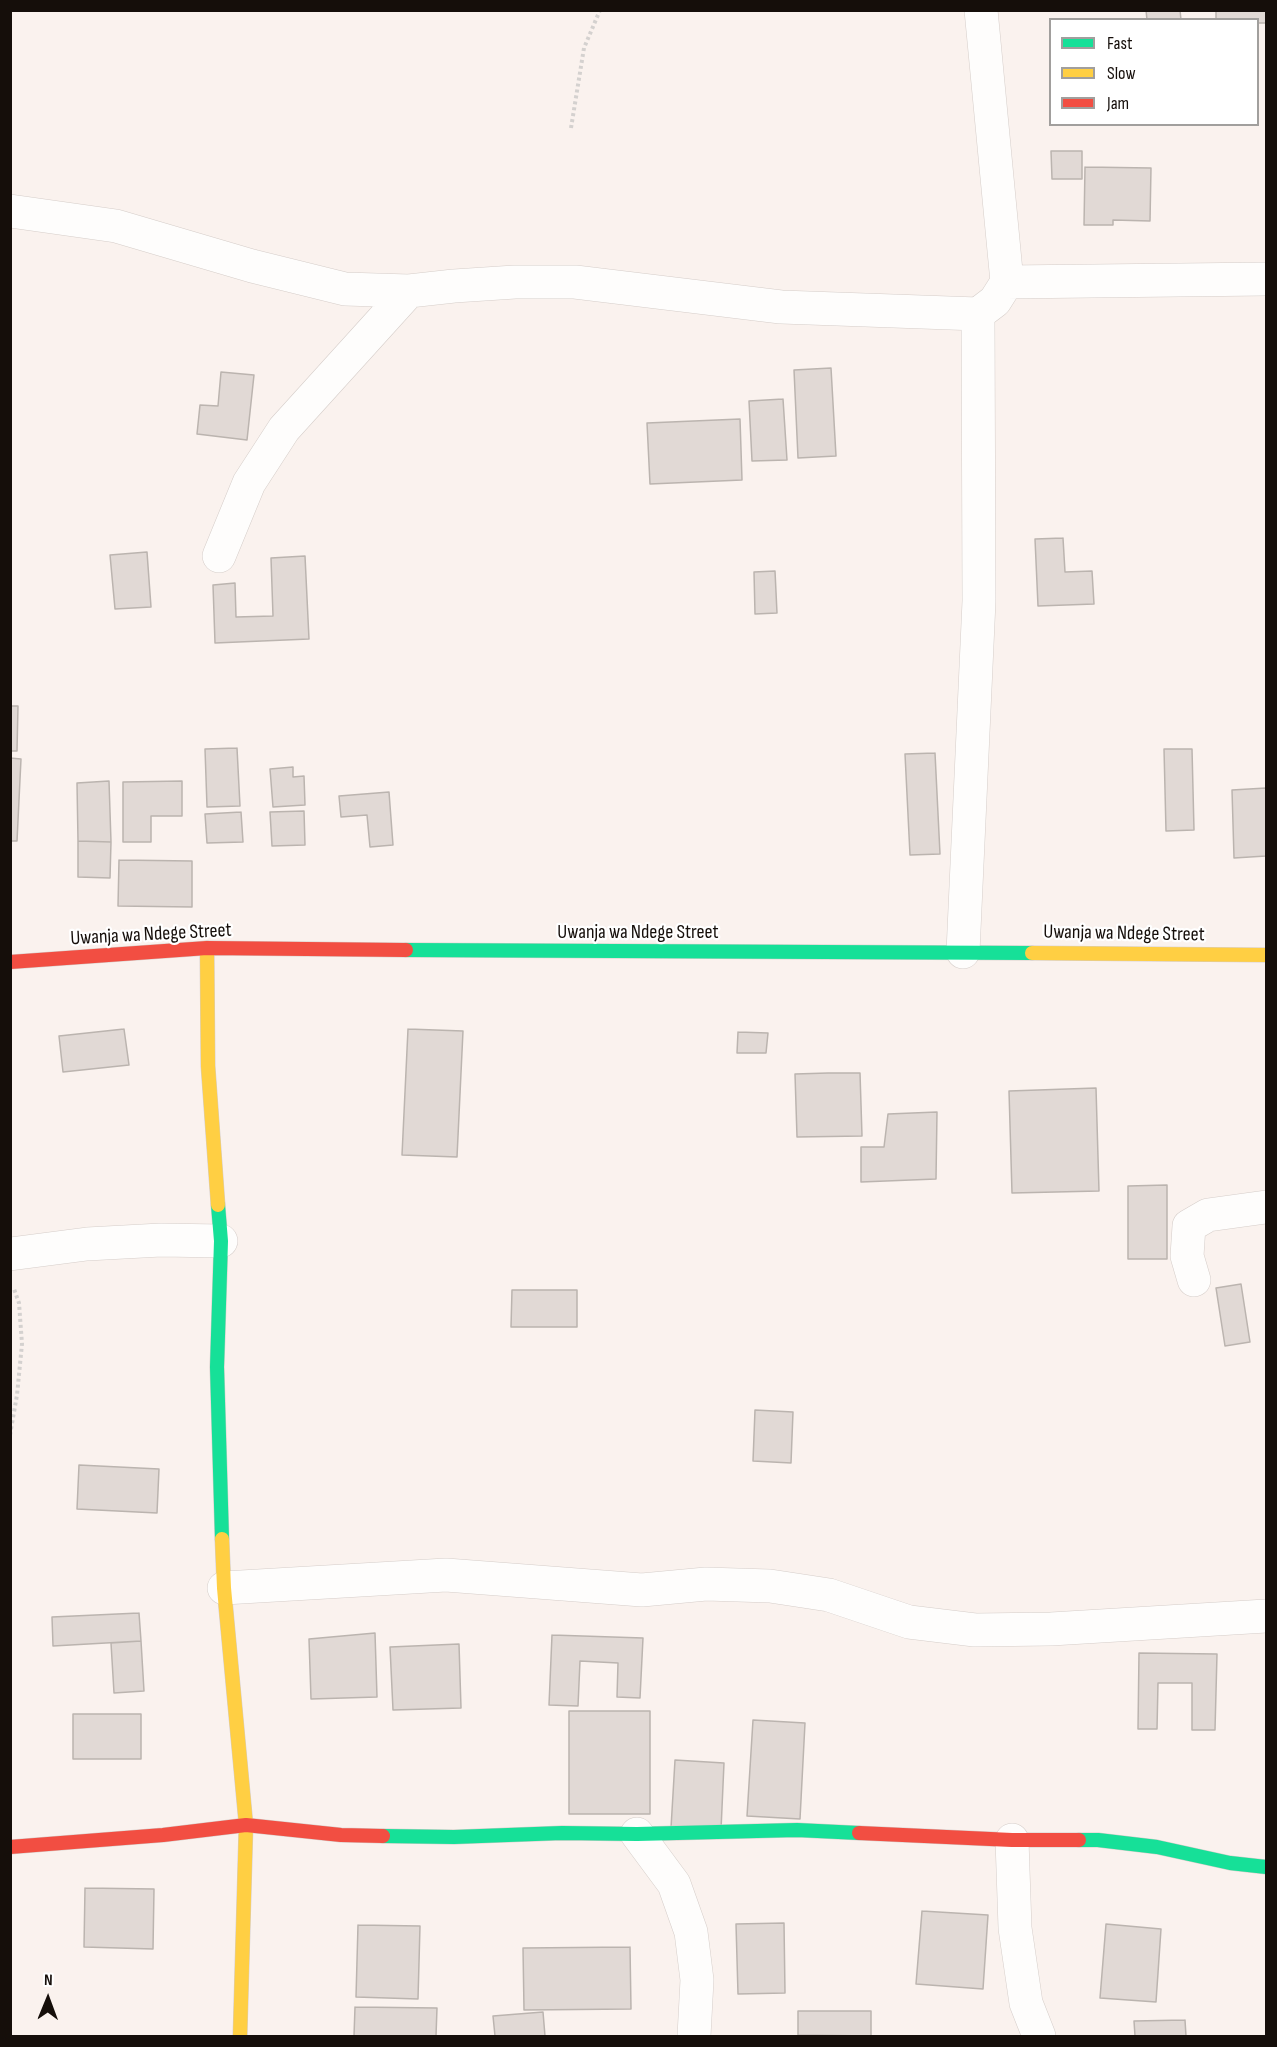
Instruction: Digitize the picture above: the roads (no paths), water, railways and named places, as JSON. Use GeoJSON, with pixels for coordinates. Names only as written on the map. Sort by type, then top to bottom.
{"type":"FeatureCollection","features":[{"type":"Feature","properties":{"kind":"street"},"geometry":{"type":"LineString","coordinates":[[10,211],[116,226],[345,289],[409,291],[515,282],[575,282],[781,307],[978,314],[995,301],[1007,282],[981,10]]}},
{"type":"Feature","properties":{"kind":"street"},"geometry":{"type":"LineString","coordinates":[[1007,282],[1266,279]]}},
{"type":"Feature","properties":{"kind":"street"},"geometry":{"type":"LineString","coordinates":[[219,556],[249,483],[284,429],[409,291]]}},
{"type":"Feature","properties":{"kind":"street"},"geometry":{"type":"LineString","coordinates":[[963,952],[979,601],[978,314]]}},
{"type":"Feature","properties":{"kind":"street"},"geometry":{"type":"LineString","coordinates":[[207,948],[208,1066],[221,1242],[218,1367],[224,1588],[246,1824],[240,2037]]}},
{"type":"Feature","properties":{"kind":"street","name":"Uwanja wa Ndege Street"},"geometry":{"type":"LineString","coordinates":[[10,962],[207,948],[1266,955]]}},
{"type":"Feature","properties":{"kind":"street"},"geometry":{"type":"LineString","coordinates":[[1194,1280],[1187,1256],[1189,1226],[1208,1215],[1266,1207]]}},
{"type":"Feature","properties":{"kind":"street"},"geometry":{"type":"LineString","coordinates":[[10,1254],[87,1244],[161,1240],[221,1242]]}},
{"type":"Feature","properties":{"kind":"street"},"geometry":{"type":"LineString","coordinates":[[224,1588],[446,1575],[642,1590],[706,1584],[770,1586],[829,1595],[909,1622],[975,1630],[1051,1629],[1266,1616]]}},
{"type":"Feature","properties":{"kind":"street"},"geometry":{"type":"LineString","coordinates":[[10,1847],[163,1834],[246,1824],[341,1835],[454,1837],[797,1830],[1012,1840],[1098,1840],[1157,1847],[1230,1863],[1266,1867]]}},
{"type":"Feature","properties":{"kind":"street"},"geometry":{"type":"LineString","coordinates":[[637,1834],[674,1884],[692,1932],[697,1980],[694,2037]]}},
{"type":"Feature","properties":{"kind":"street"},"geometry":{"type":"LineString","coordinates":[[1012,1840],[1015,1928],[1026,2003],[1039,2037]]}}]}
